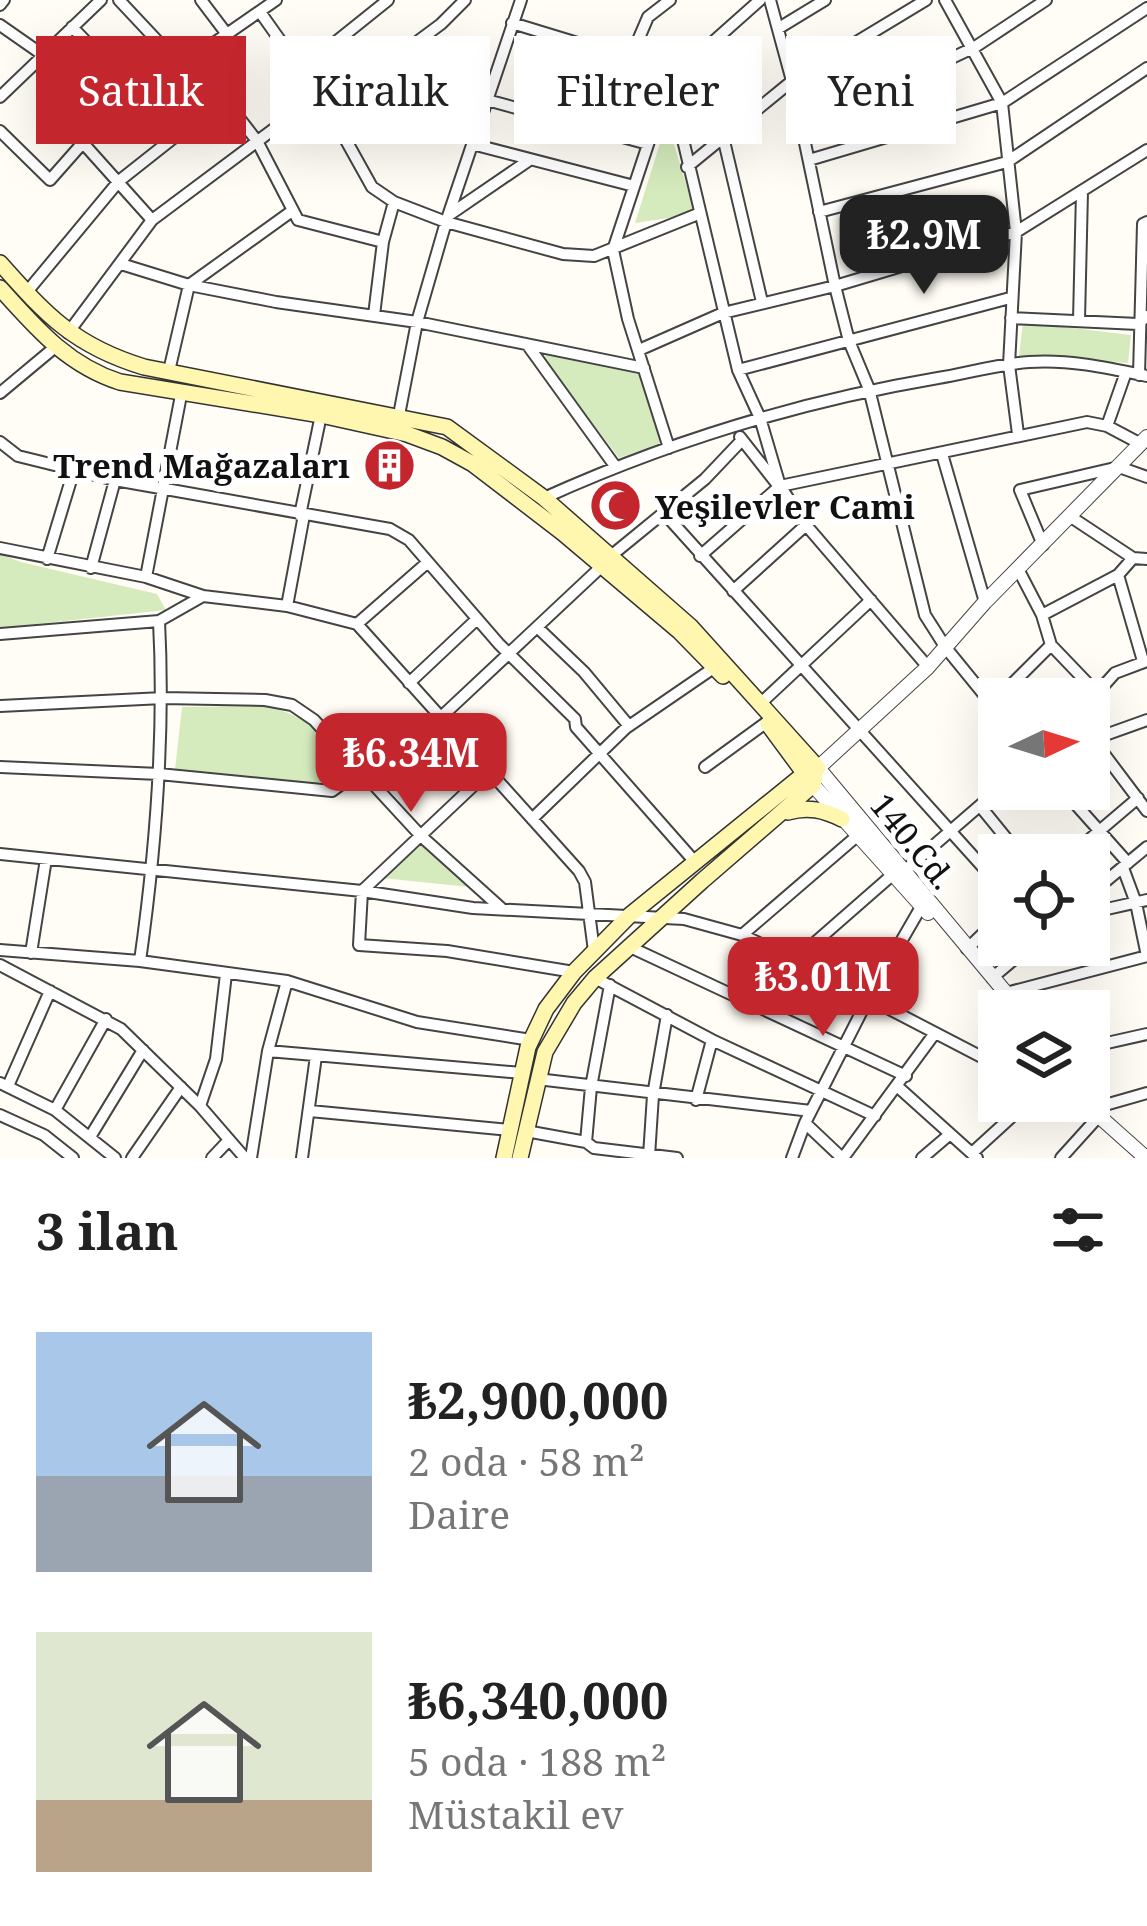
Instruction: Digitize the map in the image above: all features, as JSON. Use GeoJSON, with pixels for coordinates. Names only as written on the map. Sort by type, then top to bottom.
{"type":"FeatureCollection","features":[{"type":"Feature","properties":{"kind":"main road"},"geometry":{"type":"LineString","coordinates":[[0,263],[68,333],[103,354],[447,427],[544,498],[715,667],[811,775]]}},
{"type":"Feature","properties":{"kind":"main road"},"geometry":{"type":"LineString","coordinates":[[0,288],[54,348],[106,378],[321,415],[442,446],[472,464],[691,627],[762,702],[811,775]]}},
{"type":"Feature","properties":{"kind":"main road"},"geometry":{"type":"LineString","coordinates":[[776,794],[784,763],[779,739]]}},
{"type":"Feature","properties":{"kind":"main road"},"geometry":{"type":"LineString","coordinates":[[504,1158],[518,1130],[530,1076],[531,1040],[546,1009],[574,972],[630,915],[776,794],[811,775]]}},
{"type":"Feature","properties":{"kind":"main road"},"geometry":{"type":"LineString","coordinates":[[530,1076],[554,1033],[630,947],[779,814],[811,775]]}},
{"type":"Feature","properties":{"kind":"main road"},"geometry":{"type":"LineString","coordinates":[[779,814],[802,807],[842,819]]}},
{"type":"Feature","properties":{"kind":"main road"},"geometry":{"type":"LineString","coordinates":[[518,1130],[520,1158]]}},
{"type":"Feature","properties":{"kind":"street"},"geometry":{"type":"LineString","coordinates":[[63,36],[101,0]]}},
{"type":"Feature","properties":{"kind":"street"},"geometry":{"type":"LineString","coordinates":[[119,0],[153,36]]}},
{"type":"Feature","properties":{"kind":"street"},"geometry":{"type":"LineString","coordinates":[[201,0],[226,33]]}},
{"type":"Feature","properties":{"kind":"street"},"geometry":{"type":"LineString","coordinates":[[343,36],[388,0]]}},
{"type":"Feature","properties":{"kind":"street"},"geometry":{"type":"LineString","coordinates":[[425,36],[466,0]]}},
{"type":"Feature","properties":{"kind":"street"},"geometry":{"type":"LineString","coordinates":[[490,91],[521,0]]}},
{"type":"Feature","properties":{"kind":"street"},"geometry":{"type":"LineString","coordinates":[[720,36],[760,0]]}},
{"type":"Feature","properties":{"kind":"street"},"geometry":{"type":"LineString","coordinates":[[770,0],[786,57]]}},
{"type":"Feature","properties":{"kind":"street"},"geometry":{"type":"LineString","coordinates":[[779,28],[825,0]]}},
{"type":"Feature","properties":{"kind":"street"},"geometry":{"type":"LineString","coordinates":[[867,36],[926,0]]}},
{"type":"Feature","properties":{"kind":"street"},"geometry":{"type":"LineString","coordinates":[[945,0],[1002,103],[1016,232],[1009,365],[1018,434]]}},
{"type":"Feature","properties":{"kind":"street"},"geometry":{"type":"LineString","coordinates":[[956,56],[1046,0]]}},
{"type":"Feature","properties":{"kind":"street"},"geometry":{"type":"LineString","coordinates":[[221,36],[273,1]]}},
{"type":"Feature","properties":{"kind":"street"},"geometry":{"type":"LineString","coordinates":[[639,36],[647,17],[664,1]]}},
{"type":"Feature","properties":{"kind":"street"},"geometry":{"type":"LineString","coordinates":[[809,160],[1002,103],[1147,8]]}},
{"type":"Feature","properties":{"kind":"street"},"geometry":{"type":"LineString","coordinates":[[260,12],[278,36]]}},
{"type":"Feature","properties":{"kind":"street"},"geometry":{"type":"LineString","coordinates":[[512,23],[556,36]]}},
{"type":"Feature","properties":{"kind":"street"},"geometry":{"type":"LineString","coordinates":[[0,25],[36,50]]}},
{"type":"Feature","properties":{"kind":"street"},"geometry":{"type":"LineString","coordinates":[[72,27],[81,36]]}},
{"type":"Feature","properties":{"kind":"street"},"geometry":{"type":"LineString","coordinates":[[0,98],[36,62]]}},
{"type":"Feature","properties":{"kind":"street"},"geometry":{"type":"LineString","coordinates":[[820,212],[1007,162],[1147,68]]}},
{"type":"Feature","properties":{"kind":"street"},"geometry":{"type":"LineString","coordinates":[[762,108],[786,87]]}},
{"type":"Feature","properties":{"kind":"street"},"geometry":{"type":"LineString","coordinates":[[246,127],[298,220],[383,242]]}},
{"type":"Feature","properties":{"kind":"street"},"geometry":{"type":"LineString","coordinates":[[0,131],[50,180],[82,144]]}},
{"type":"Feature","properties":{"kind":"street"},"geometry":{"type":"LineString","coordinates":[[68,333],[152,220],[270,131]]}},
{"type":"Feature","properties":{"kind":"street"},"geometry":{"type":"LineString","coordinates":[[84,144],[152,220]]}},
{"type":"Feature","properties":{"kind":"street"},"geometry":{"type":"LineString","coordinates":[[26,293],[118,181],[165,144]]}},
{"type":"Feature","properties":{"kind":"street"},"geometry":{"type":"LineString","coordinates":[[348,144],[372,187],[394,202],[563,254],[594,256],[698,214]]}},
{"type":"Feature","properties":{"kind":"street"},"geometry":{"type":"LineString","coordinates":[[399,415],[417,322],[472,144],[634,186]]}},
{"type":"Feature","properties":{"kind":"street"},"geometry":{"type":"LineString","coordinates":[[648,144],[613,250],[669,448]]}},
{"type":"Feature","properties":{"kind":"street"},"geometry":{"type":"LineString","coordinates":[[682,144],[738,370],[760,418],[779,486]]}},
{"type":"Feature","properties":{"kind":"street"},"geometry":{"type":"LineString","coordinates":[[687,167],[720,144]]}},
{"type":"Feature","properties":{"kind":"street"},"geometry":{"type":"LineString","coordinates":[[725,144],[762,302]]}},
{"type":"Feature","properties":{"kind":"street"},"geometry":{"type":"LineString","coordinates":[[805,144],[849,341],[869,389],[925,615],[978,687]]}},
{"type":"Feature","properties":{"kind":"street"},"geometry":{"type":"LineString","coordinates":[[639,350],[723,313],[835,286],[1016,232],[1147,150]]}},
{"type":"Feature","properties":{"kind":"street"},"geometry":{"type":"LineString","coordinates":[[448,219],[528,161]]}},
{"type":"Feature","properties":{"kind":"street"},"geometry":{"type":"LineString","coordinates":[[1079,320],[1082,192]]}},
{"type":"Feature","properties":{"kind":"street"},"geometry":{"type":"LineString","coordinates":[[374,315],[383,242],[394,202]]}},
{"type":"Feature","properties":{"kind":"street"},"geometry":{"type":"LineString","coordinates":[[169,371],[189,285],[292,211]]}},
{"type":"Feature","properties":{"kind":"street"},"geometry":{"type":"LineString","coordinates":[[1107,426],[1137,374],[1143,224],[1147,222]]}},
{"type":"Feature","properties":{"kind":"street"},"geometry":{"type":"LineString","coordinates":[[121,264],[189,285],[417,322],[644,368]]}},
{"type":"Feature","properties":{"kind":"street"},"geometry":{"type":"LineString","coordinates":[[738,370],[1010,298]]}},
{"type":"Feature","properties":{"kind":"street"},"geometry":{"type":"LineString","coordinates":[[1011,318],[1142,320]]}},
{"type":"Feature","properties":{"kind":"street"},"geometry":{"type":"LineString","coordinates":[[528,346],[615,466]]}},
{"type":"Feature","properties":{"kind":"street"},"geometry":{"type":"LineString","coordinates":[[0,393],[54,348]]}},
{"type":"Feature","properties":{"kind":"street"},"geometry":{"type":"LineString","coordinates":[[544,498],[615,466],[760,418],[869,389],[1030,362],[1094,365],[1137,374]]}},
{"type":"Feature","properties":{"kind":"street"},"geometry":{"type":"LineString","coordinates":[[146,577],[182,390]]}},
{"type":"Feature","properties":{"kind":"street"},"geometry":{"type":"LineString","coordinates":[[287,606],[321,415]]}},
{"type":"Feature","properties":{"kind":"street"},"geometry":{"type":"LineString","coordinates":[[700,556],[779,486],[1087,422],[1144,441],[985,602],[928,667],[811,775]]}},
{"type":"Feature","properties":{"kind":"street"},"geometry":{"type":"LineString","coordinates":[[733,427],[806,526],[928,667]]}},
{"type":"Feature","properties":{"kind":"street"},"geometry":{"type":"LineString","coordinates":[[440,718],[606,561],[718,467],[742,440]]}},
{"type":"Feature","properties":{"kind":"street"},"geometry":{"type":"LineString","coordinates":[[0,442],[19,456],[115,480],[390,530],[409,540],[477,619],[575,719],[576,727],[694,862]]}},
{"type":"Feature","properties":{"kind":"street"},"geometry":{"type":"LineString","coordinates":[[942,454],[985,602]]}},
{"type":"Feature","properties":{"kind":"street"},"geometry":{"type":"LineString","coordinates":[[1043,545],[1020,490],[1120,467],[1147,477]]}},
{"type":"Feature","properties":{"kind":"street"},"geometry":{"type":"LineString","coordinates":[[47,559],[74,470]]}},
{"type":"Feature","properties":{"kind":"street"},"geometry":{"type":"LineString","coordinates":[[91,568],[115,480]]}},
{"type":"Feature","properties":{"kind":"street"},"geometry":{"type":"LineString","coordinates":[[664,513],[978,861]]}},
{"type":"Feature","properties":{"kind":"street"},"geometry":{"type":"LineString","coordinates":[[1042,615],[1140,559],[1071,517]]}},
{"type":"Feature","properties":{"kind":"street"},"geometry":{"type":"LineString","coordinates":[[733,591],[806,526]]}},
{"type":"Feature","properties":{"kind":"street"},"geometry":{"type":"LineString","coordinates":[[0,548],[146,577],[203,596],[287,606],[357,624],[579,872],[585,882],[594,951]]}},
{"type":"Feature","properties":{"kind":"street"},"geometry":{"type":"LineString","coordinates":[[357,624],[428,562]]}},
{"type":"Feature","properties":{"kind":"street"},"geometry":{"type":"LineString","coordinates":[[1018,569],[1042,615],[1051,645],[1077,678]]}},
{"type":"Feature","properties":{"kind":"street"},"geometry":{"type":"LineString","coordinates":[[1110,679],[1145,661],[1118,575]]}},
{"type":"Feature","properties":{"kind":"street"},"geometry":{"type":"LineString","coordinates":[[0,634],[159,620],[203,596]]}},
{"type":"Feature","properties":{"kind":"street"},"geometry":{"type":"LineString","coordinates":[[762,702],[871,600]]}},
{"type":"Feature","properties":{"kind":"street"},"geometry":{"type":"LineString","coordinates":[[409,683],[477,619]]}},
{"type":"Feature","properties":{"kind":"street"},"geometry":{"type":"LineString","coordinates":[[140,962],[153,871],[159,774],[163,698],[159,620]]}},
{"type":"Feature","properties":{"kind":"street"},"geometry":{"type":"LineString","coordinates":[[537,627],[584,672],[629,726]]}},
{"type":"Feature","properties":{"kind":"street"},"geometry":{"type":"LineString","coordinates":[[1022,678],[1051,645]]}},
{"type":"Feature","properties":{"kind":"street"},"geometry":{"type":"LineString","coordinates":[[532,819],[629,726],[715,667]]}},
{"type":"Feature","properties":{"kind":"street"},"geometry":{"type":"LineString","coordinates":[[0,706],[163,698],[292,705],[314,720],[422,836],[501,909]]}},
{"type":"Feature","properties":{"kind":"street"},"geometry":{"type":"LineString","coordinates":[[1110,731],[1147,720]]}},
{"type":"Feature","properties":{"kind":"street"},"geometry":{"type":"LineString","coordinates":[[705,767],[767,722]]}},
{"type":"Feature","properties":{"kind":"street"},"geometry":{"type":"LineString","coordinates":[[1110,761],[1147,811]]}},
{"type":"Feature","properties":{"kind":"street"},"geometry":{"type":"LineString","coordinates":[[0,767],[159,774],[332,791],[361,770]]}},
{"type":"Feature","properties":{"kind":"street"},"geometry":{"type":"LineString","coordinates":[[490,770],[362,891],[359,945],[447,951],[574,972]]}},
{"type":"Feature","properties":{"kind":"street","name":"140.Cd."},"geometry":{"type":"LineString","coordinates":[[811,775],[842,819],[897,874],[920,907],[967,949]]}},
{"type":"Feature","properties":{"kind":"street","name":"140.Cd."},"geometry":{"type":"LineString","coordinates":[[811,775],[1003,990]]}},
{"type":"Feature","properties":{"kind":"street"},"geometry":{"type":"LineString","coordinates":[[1097,834],[1138,798]]}},
{"type":"Feature","properties":{"kind":"street"},"geometry":{"type":"LineString","coordinates":[[795,960],[978,808]]}},
{"type":"Feature","properties":{"kind":"street"},"geometry":{"type":"LineString","coordinates":[[983,810],[1003,834]]}},
{"type":"Feature","properties":{"kind":"street"},"geometry":{"type":"LineString","coordinates":[[1017,990],[1147,956],[1141,902],[1125,866],[1080,810]]}},
{"type":"Feature","properties":{"kind":"street"},"geometry":{"type":"LineString","coordinates":[[742,935],[857,836]]}},
{"type":"Feature","properties":{"kind":"street"},"geometry":{"type":"LineString","coordinates":[[1110,878],[1147,847]]}},
{"type":"Feature","properties":{"kind":"street"},"geometry":{"type":"LineString","coordinates":[[0,854],[501,909],[684,919],[742,935],[978,1055]]}},
{"type":"Feature","properties":{"kind":"street"},"geometry":{"type":"LineString","coordinates":[[31,952],[46,859]]}},
{"type":"Feature","properties":{"kind":"street"},"geometry":{"type":"LineString","coordinates":[[1110,909],[1141,902]]}},
{"type":"Feature","properties":{"kind":"street"},"geometry":{"type":"LineString","coordinates":[[791,1158],[869,997],[920,907]]}},
{"type":"Feature","properties":{"kind":"street"},"geometry":{"type":"LineString","coordinates":[[967,949],[978,938]]}},
{"type":"Feature","properties":{"kind":"street"},"geometry":{"type":"LineString","coordinates":[[630,947],[844,1048],[902,1081],[975,1156],[1008,1122]]}},
{"type":"Feature","properties":{"kind":"street"},"geometry":{"type":"LineString","coordinates":[[0,950],[287,981],[417,1022],[531,1040]]}},
{"type":"Feature","properties":{"kind":"street"},"geometry":{"type":"LineString","coordinates":[[0,965],[106,1019],[181,1087],[248,1158]]}},
{"type":"Feature","properties":{"kind":"street"},"geometry":{"type":"LineString","coordinates":[[992,978],[1006,966]]}},
{"type":"Feature","properties":{"kind":"street"},"geometry":{"type":"LineString","coordinates":[[200,1106],[216,1059],[226,974]]}},
{"type":"Feature","properties":{"kind":"street"},"geometry":{"type":"LineString","coordinates":[[248,1158],[287,981]]}},
{"type":"Feature","properties":{"kind":"street"},"geometry":{"type":"LineString","coordinates":[[586,1142],[602,982],[875,1116]]}},
{"type":"Feature","properties":{"kind":"street"},"geometry":{"type":"LineString","coordinates":[[50,991],[4,1084],[55,1110],[115,1158]]}},
{"type":"Feature","properties":{"kind":"street"},"geometry":{"type":"LineString","coordinates":[[649,1156],[653,1095],[667,1015]]}},
{"type":"Feature","properties":{"kind":"street"},"geometry":{"type":"LineString","coordinates":[[55,1110],[106,1019]]}},
{"type":"Feature","properties":{"kind":"street"},"geometry":{"type":"LineString","coordinates":[[268,1051],[530,1076],[808,1117],[843,1158],[935,1033]]}},
{"type":"Feature","properties":{"kind":"street"},"geometry":{"type":"LineString","coordinates":[[1110,1042],[1147,1034]]}},
{"type":"Feature","properties":{"kind":"street"},"geometry":{"type":"LineString","coordinates":[[696,1100],[712,1040]]}},
{"type":"Feature","properties":{"kind":"street"},"geometry":{"type":"LineString","coordinates":[[90,1137],[143,1050]]}},
{"type":"Feature","properties":{"kind":"street"},"geometry":{"type":"LineString","coordinates":[[302,1158],[316,1057]]}},
{"type":"Feature","properties":{"kind":"street"},"geometry":{"type":"LineString","coordinates":[[132,1158],[181,1087]]}},
{"type":"Feature","properties":{"kind":"street"},"geometry":{"type":"LineString","coordinates":[[1110,1103],[1147,1093]]}},
{"type":"Feature","properties":{"kind":"street"},"geometry":{"type":"LineString","coordinates":[[310,1111],[518,1130],[586,1142],[594,1148],[677,1158]]}},
{"type":"Feature","properties":{"kind":"street"},"geometry":{"type":"LineString","coordinates":[[0,1115],[73,1158]]}},
{"type":"Feature","properties":{"kind":"street"},"geometry":{"type":"LineString","coordinates":[[1060,1158],[1082,1122]]}},
{"type":"Feature","properties":{"kind":"street"},"geometry":{"type":"LineString","coordinates":[[1108,1122],[1143,1150]]}},
{"type":"Feature","properties":{"kind":"street"},"geometry":{"type":"LineString","coordinates":[[922,1158],[950,1135]]}},
{"type":"Feature","properties":{"kind":"street"},"geometry":{"type":"LineString","coordinates":[[212,1158],[229,1140]]}},
{"type":"Feature","properties":{"kind":"street"},"geometry":{"type":"LineString","coordinates":[[47,1158],[57,1145]]}},
{"type":"Feature","properties":{"kind":"green space"},"geometry":{"type":"Polygon","coordinates":[[[660,144],[674,144],[695,214],[635,223],[660,144]]]}},
{"type":"Feature","properties":{"kind":"green space"},"geometry":{"type":"Polygon","coordinates":[[[1023,322],[1131,335],[1128,363],[1019,356],[1023,322]]]}},
{"type":"Feature","properties":{"kind":"green space"},"geometry":{"type":"Polygon","coordinates":[[[548,354],[644,372],[666,441],[619,458],[543,357],[548,354]]]}},
{"type":"Feature","properties":{"kind":"green space"},"geometry":{"type":"Polygon","coordinates":[[[0,554],[157,594],[166,610],[0,628],[0,554]]]}},
{"type":"Feature","properties":{"kind":"green space"},"geometry":{"type":"Polygon","coordinates":[[[266,706],[326,736],[348,770],[315,784],[175,770],[182,707],[266,706]]]}},
{"type":"Feature","properties":{"kind":"green space"},"geometry":{"type":"Polygon","coordinates":[[[422,844],[469,887],[382,878],[422,844]]]}},
{"type":"Feature","properties":{"kind":"place","name":"Trend Mağazaları"},"geometry":{"type":"Point","coordinates":[389,465]}},
{"type":"Feature","properties":{"kind":"place","name":"Yeşilevler Cami"},"geometry":{"type":"Point","coordinates":[616,506]}}]}
